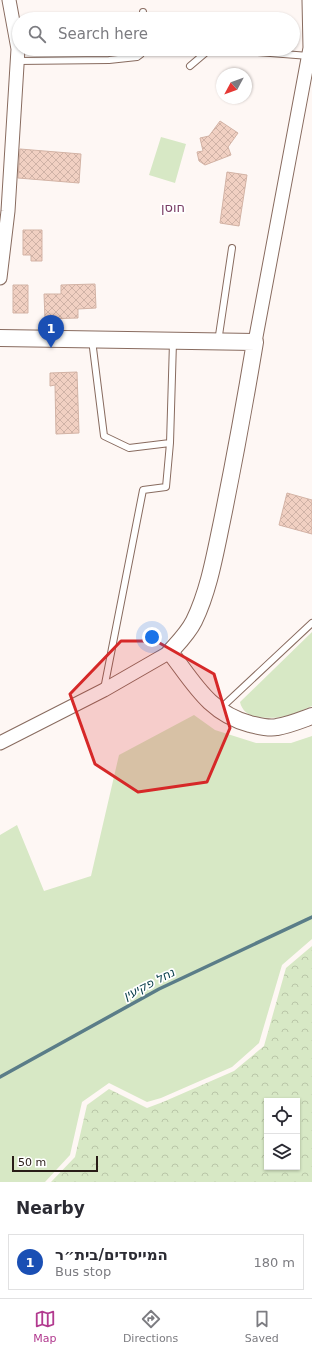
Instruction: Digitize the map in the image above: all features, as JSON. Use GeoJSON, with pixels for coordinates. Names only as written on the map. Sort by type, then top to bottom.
{"type":"FeatureCollection","features":[{"type":"Feature","properties":{"kind":"street"},"geometry":{"type":"LineString","coordinates":[[8,0],[12,20]]}},
{"type":"Feature","properties":{"kind":"street"},"geometry":{"type":"LineString","coordinates":[[0,743],[104,690],[170,652],[186,634],[194,621],[204,595],[215,553],[232,473],[309,56],[309,0]]}},
{"type":"Feature","properties":{"kind":"street"},"geometry":{"type":"LineString","coordinates":[[0,278],[8,210],[17,56]]}},
{"type":"Feature","properties":{"kind":"street"},"geometry":{"type":"LineString","coordinates":[[0,338],[255,342]]}},
{"type":"Feature","properties":{"kind":"street"},"geometry":{"type":"LineString","coordinates":[[170,652],[207,701],[218,710],[231,717],[265,728],[276,728],[312,716]]}},
{"type":"Feature","properties":{"kind":"lane"},"geometry":{"type":"LineString","coordinates":[[300,55],[309,56]]}},
{"type":"Feature","properties":{"kind":"lane"},"geometry":{"type":"LineString","coordinates":[[17,61],[109,60],[138,56]]}},
{"type":"Feature","properties":{"kind":"lane"},"geometry":{"type":"LineString","coordinates":[[190,66],[202,56]]}},
{"type":"Feature","properties":{"kind":"lane"},"geometry":{"type":"LineString","coordinates":[[218,342],[232,248]]}},
{"type":"Feature","properties":{"kind":"lane"},"geometry":{"type":"LineString","coordinates":[[92,339],[104,436],[129,448],[170,443]]}},
{"type":"Feature","properties":{"kind":"lane"},"geometry":{"type":"LineString","coordinates":[[104,690],[143,490],[166,487],[170,443],[173,341]]}},
{"type":"Feature","properties":{"kind":"lane"},"geometry":{"type":"LineString","coordinates":[[218,710],[312,623]]}},
{"type":"Feature","properties":{"kind":"highlighted area"},"geometry":{"type":"Polygon","coordinates":[[[121,641],[156,641],[214,674],[230,728],[207,782],[138,792],[95,764],[70,694],[121,641]]]}},
{"type":"Feature","properties":{"kind":"green space"},"geometry":{"type":"Polygon","coordinates":[[[161,137],[186,144],[175,183],[149,175],[161,137]]]}},
{"type":"Feature","properties":{"kind":"green space"},"geometry":{"type":"Polygon","coordinates":[[[312,632],[312,706],[292,714],[273,718],[252,716],[246,712],[242,708],[240,702],[312,632]]]}},
{"type":"Feature","properties":{"kind":"green space"},"geometry":{"type":"Polygon","coordinates":[[[194,715],[215,730],[256,743],[291,743],[312,736],[312,939],[282,965],[259,1043],[232,1067],[161,1098],[147,1102],[109,1083],[82,1102],[70,1155],[45,1182],[0,1182],[0,835],[17,825],[44,891],[91,876],[119,755],[194,715]]]}},
{"type":"Feature","properties":{"kind":"green space"},"geometry":{"type":"Polygon","coordinates":[[[312,946],[312,1182],[51,1182],[75,1157],[87,1105],[109,1089],[147,1108],[234,1071],[264,1046],[286,968],[312,946]]]}},
{"type":"Feature","properties":{"kind":"building"},"geometry":{"type":"Polygon","coordinates":[[[220,121],[238,133],[228,147],[231,155],[205,165],[199,161],[197,152],[203,151],[200,138],[209,136],[220,121]]]}},
{"type":"Feature","properties":{"kind":"building"},"geometry":{"type":"Polygon","coordinates":[[[20,149],[81,154],[79,183],[18,178],[20,149]]]}},
{"type":"Feature","properties":{"kind":"building"},"geometry":{"type":"Polygon","coordinates":[[[227,172],[247,175],[239,226],[220,223],[227,172]]]}},
{"type":"Feature","properties":{"kind":"building"},"geometry":{"type":"Polygon","coordinates":[[[23,230],[42,230],[42,261],[31,261],[31,255],[23,255],[23,230]]]}},
{"type":"Feature","properties":{"kind":"building"},"geometry":{"type":"Polygon","coordinates":[[[95,284],[96,308],[78,309],[78,318],[45,319],[44,294],[61,294],[61,285],[95,284]]]}},
{"type":"Feature","properties":{"kind":"building"},"geometry":{"type":"Polygon","coordinates":[[[13,285],[28,285],[28,313],[13,313],[13,285]]]}},
{"type":"Feature","properties":{"kind":"building"},"geometry":{"type":"Polygon","coordinates":[[[77,372],[79,433],[56,434],[55,385],[50,386],[50,373],[77,372]]]}},
{"type":"Feature","properties":{"kind":"building"},"geometry":{"type":"Polygon","coordinates":[[[287,493],[312,500],[312,534],[279,525],[287,493]]]}},
{"type":"Feature","properties":{"kind":"waterway","name":"נחל פקיעין"},"geometry":{"type":"LineString","coordinates":[[0,1077],[159,989],[312,917]]}},
{"type":"Feature","properties":{"kind":"place","name":"המייסדים/בית״ר"},"geometry":{"type":"Point","coordinates":[51,348]}},
{"type":"Feature","properties":{"kind":"district","name":"חוסן"},"geometry":{"type":"Point","coordinates":[173,207]}}]}
